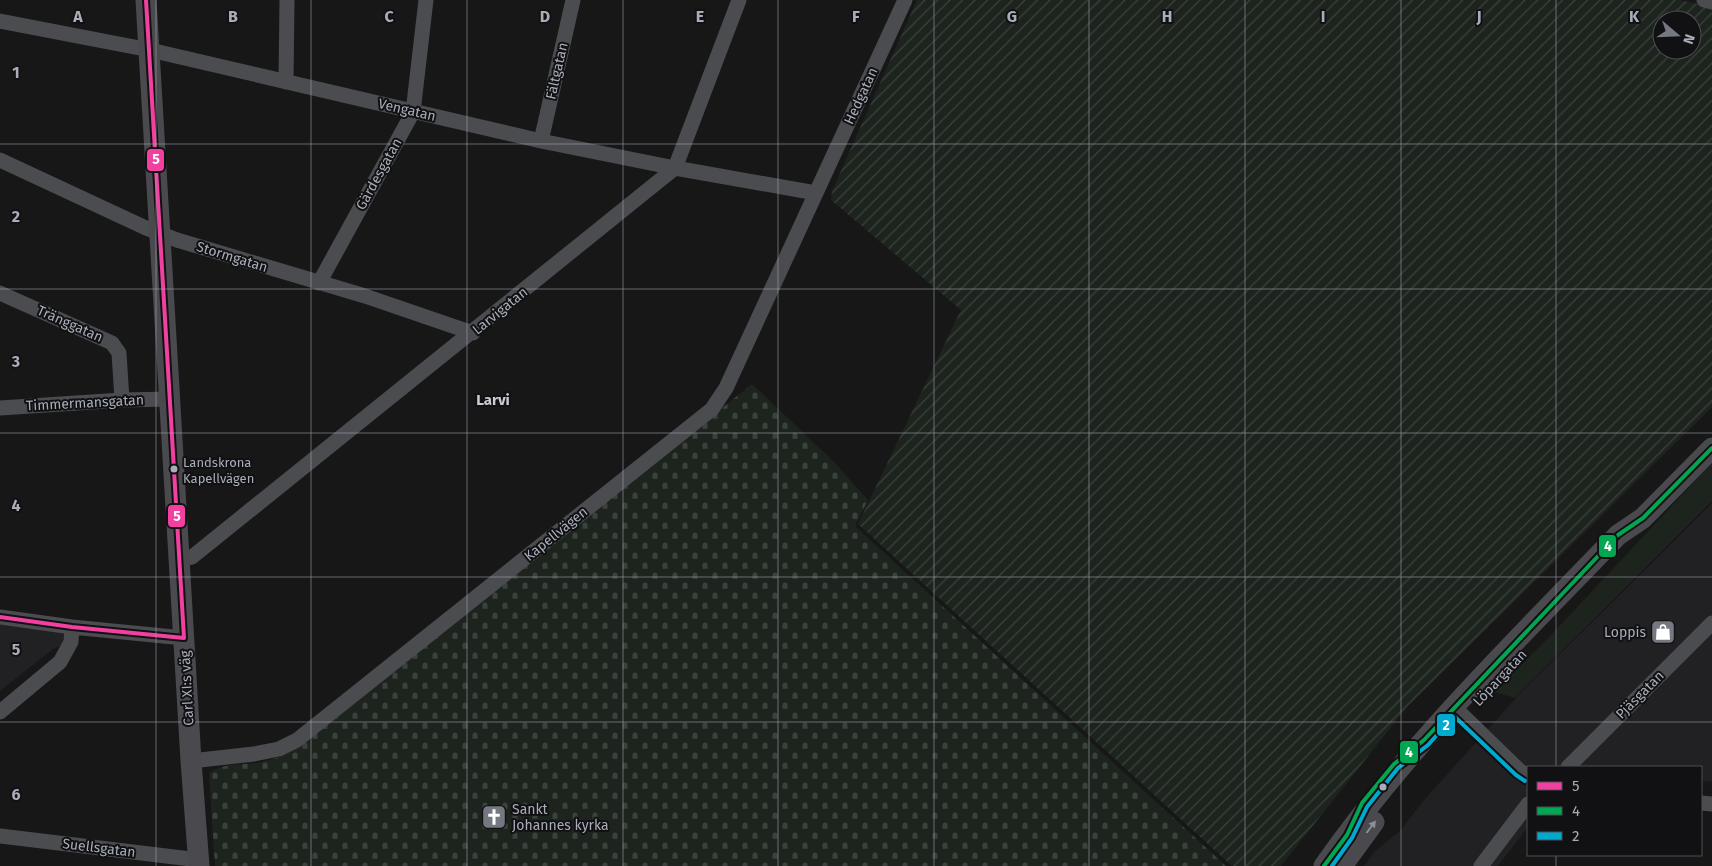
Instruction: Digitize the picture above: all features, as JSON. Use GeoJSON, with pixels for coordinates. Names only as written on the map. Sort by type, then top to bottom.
{"type":"FeatureCollection","features":[{"type":"Feature","properties":{"kind":"street","name":"Carl XI:s väg"},"geometry":{"type":"LineString","coordinates":[[146,0],[191,761],[199,863]]}},
{"type":"Feature","properties":{"kind":"street"},"geometry":{"type":"LineString","coordinates":[[286,82],[287,0]]}},
{"type":"Feature","properties":{"kind":"street","name":"Gärdesgatan"},"geometry":{"type":"LineString","coordinates":[[319,283],[413,112],[426,0]]}},
{"type":"Feature","properties":{"kind":"street","name":"Fältgatan"},"geometry":{"type":"LineString","coordinates":[[541,141],[574,0]]}},
{"type":"Feature","properties":{"kind":"street"},"geometry":{"type":"LineString","coordinates":[[676,168],[739,0]]}},
{"type":"Feature","properties":{"kind":"street","name":"Hedgatan"},"geometry":{"type":"LineString","coordinates":[[816,193],[905,0]]}},
{"type":"Feature","properties":{"kind":"street"},"geometry":{"type":"LineString","coordinates":[[1704,0],[1712,2]]}},
{"type":"Feature","properties":{"kind":"street","name":"Vengatan"},"geometry":{"type":"LineString","coordinates":[[0,21],[150,50],[541,141],[816,193]]}},
{"type":"Feature","properties":{"kind":"street","name":"Stormgatan"},"geometry":{"type":"LineString","coordinates":[[0,160],[161,234],[400,308],[473,333]]}},
{"type":"Feature","properties":{"kind":"street","name":"Larvigatan"},"geometry":{"type":"LineString","coordinates":[[180,559],[192,557],[676,168]]}},
{"type":"Feature","properties":{"kind":"street","name":"Kapellvägen"},"geometry":{"type":"LineString","coordinates":[[191,761],[279,749],[297,740],[712,409],[726,388],[816,193]]}},
{"type":"Feature","properties":{"kind":"street","name":"Tränggatan"},"geometry":{"type":"LineString","coordinates":[[0,293],[112,343],[119,353],[122,400]]}},
{"type":"Feature","properties":{"kind":"street","name":"Timmermansgatan"},"geometry":{"type":"LineString","coordinates":[[0,408],[122,400],[170,399]]}},
{"type":"Feature","properties":{"kind":"street","name":"Löpargatan"},"geometry":{"type":"LineString","coordinates":[[1324,866],[1376,796],[1626,543],[1643,518],[1712,448]]}},
{"type":"Feature","properties":{"kind":"street"},"geometry":{"type":"LineString","coordinates":[[0,617],[72,627],[184,638]]}},
{"type":"Feature","properties":{"kind":"street","name":"Pjäsgatan"},"geometry":{"type":"LineString","coordinates":[[1569,766],[1712,623]]}},
{"type":"Feature","properties":{"kind":"street"},"geometry":{"type":"LineString","coordinates":[[0,712],[60,662],[71,642],[72,627]]}},
{"type":"Feature","properties":{"kind":"street"},"geometry":{"type":"LineString","coordinates":[[1459,712],[1520,771],[1527,775]]}},
{"type":"Feature","properties":{"kind":"street","name":"Löpargatan"},"geometry":{"type":"LineString","coordinates":[[1342,866],[1459,712]]}},
{"type":"Feature","properties":{"kind":"street"},"geometry":{"type":"LineString","coordinates":[[1481,866],[1527,805]]}},
{"type":"Feature","properties":{"kind":"street","name":"Suellsgatan"},"geometry":{"type":"LineString","coordinates":[[0,836],[199,863]]}},
{"type":"Feature","properties":{"kind":"shaded area"},"geometry":{"type":"Polygon","coordinates":[[[1712,503],[1712,782],[1702,781],[1702,766],[1527,766],[1527,828],[1498,866],[1364,866],[1375,851],[1401,830],[1423,801],[1516,698],[1712,503]]]}},
{"type":"Feature","properties":{"kind":"shaded area"},"geometry":{"type":"Polygon","coordinates":[[[0,623],[62,630],[67,644],[53,649],[0,691],[0,623]]]}},
{"type":"Feature","properties":{"kind":"green space"},"geometry":{"type":"Polygon","coordinates":[[[917,0],[1680,0],[1712,7],[1712,407],[1407,707],[1281,866],[1232,866],[858,524],[961,310],[831,200],[832,191],[917,0]]]}},
{"type":"Feature","properties":{"kind":"green space"},"geometry":{"type":"Polygon","coordinates":[[[752,384],[833,461],[868,500],[855,526],[1226,866],[215,866],[209,773],[226,766],[268,761],[301,745],[752,384]]]}},
{"type":"Feature","properties":{"kind":"green space"},"geometry":{"type":"Polygon","coordinates":[[[1712,463],[1712,501],[1515,698],[1494,692],[1551,635],[1712,463]]]}},
{"type":"Feature","properties":{"kind":"transit line","name":"5"},"geometry":{"type":"LineString","coordinates":[[146,0],[184,638]]}},
{"type":"Feature","properties":{"kind":"transit line","name":"4"},"geometry":{"type":"LineString","coordinates":[[1324,866],[1347,835],[1362,803],[1394,764],[1424,740],[1618,535],[1643,518],[1712,448]]}},
{"type":"Feature","properties":{"kind":"transit line","name":"5"},"geometry":{"type":"LineString","coordinates":[[0,617],[72,627],[184,638]]}},
{"type":"Feature","properties":{"kind":"transit line","name":"2"},"geometry":{"type":"LineString","coordinates":[[1332,866],[1352,838],[1367,807],[1398,768],[1428,745],[1454,716],[1516,775],[1525,781]]}},
{"type":"Feature","properties":{"kind":"place","name":"Landskrona Kapellvägen"},"geometry":{"type":"Point","coordinates":[174,469]}},
{"type":"Feature","properties":{"kind":"place","name":"Loppis"},"geometry":{"type":"Point","coordinates":[1663,632]}},
{"type":"Feature","properties":{"kind":"place","name":"Sankt Johannes kyrka"},"geometry":{"type":"Point","coordinates":[494,817]}},
{"type":"Feature","properties":{"kind":"district","name":"Larvi"},"geometry":{"type":"Point","coordinates":[493,400]}}]}
